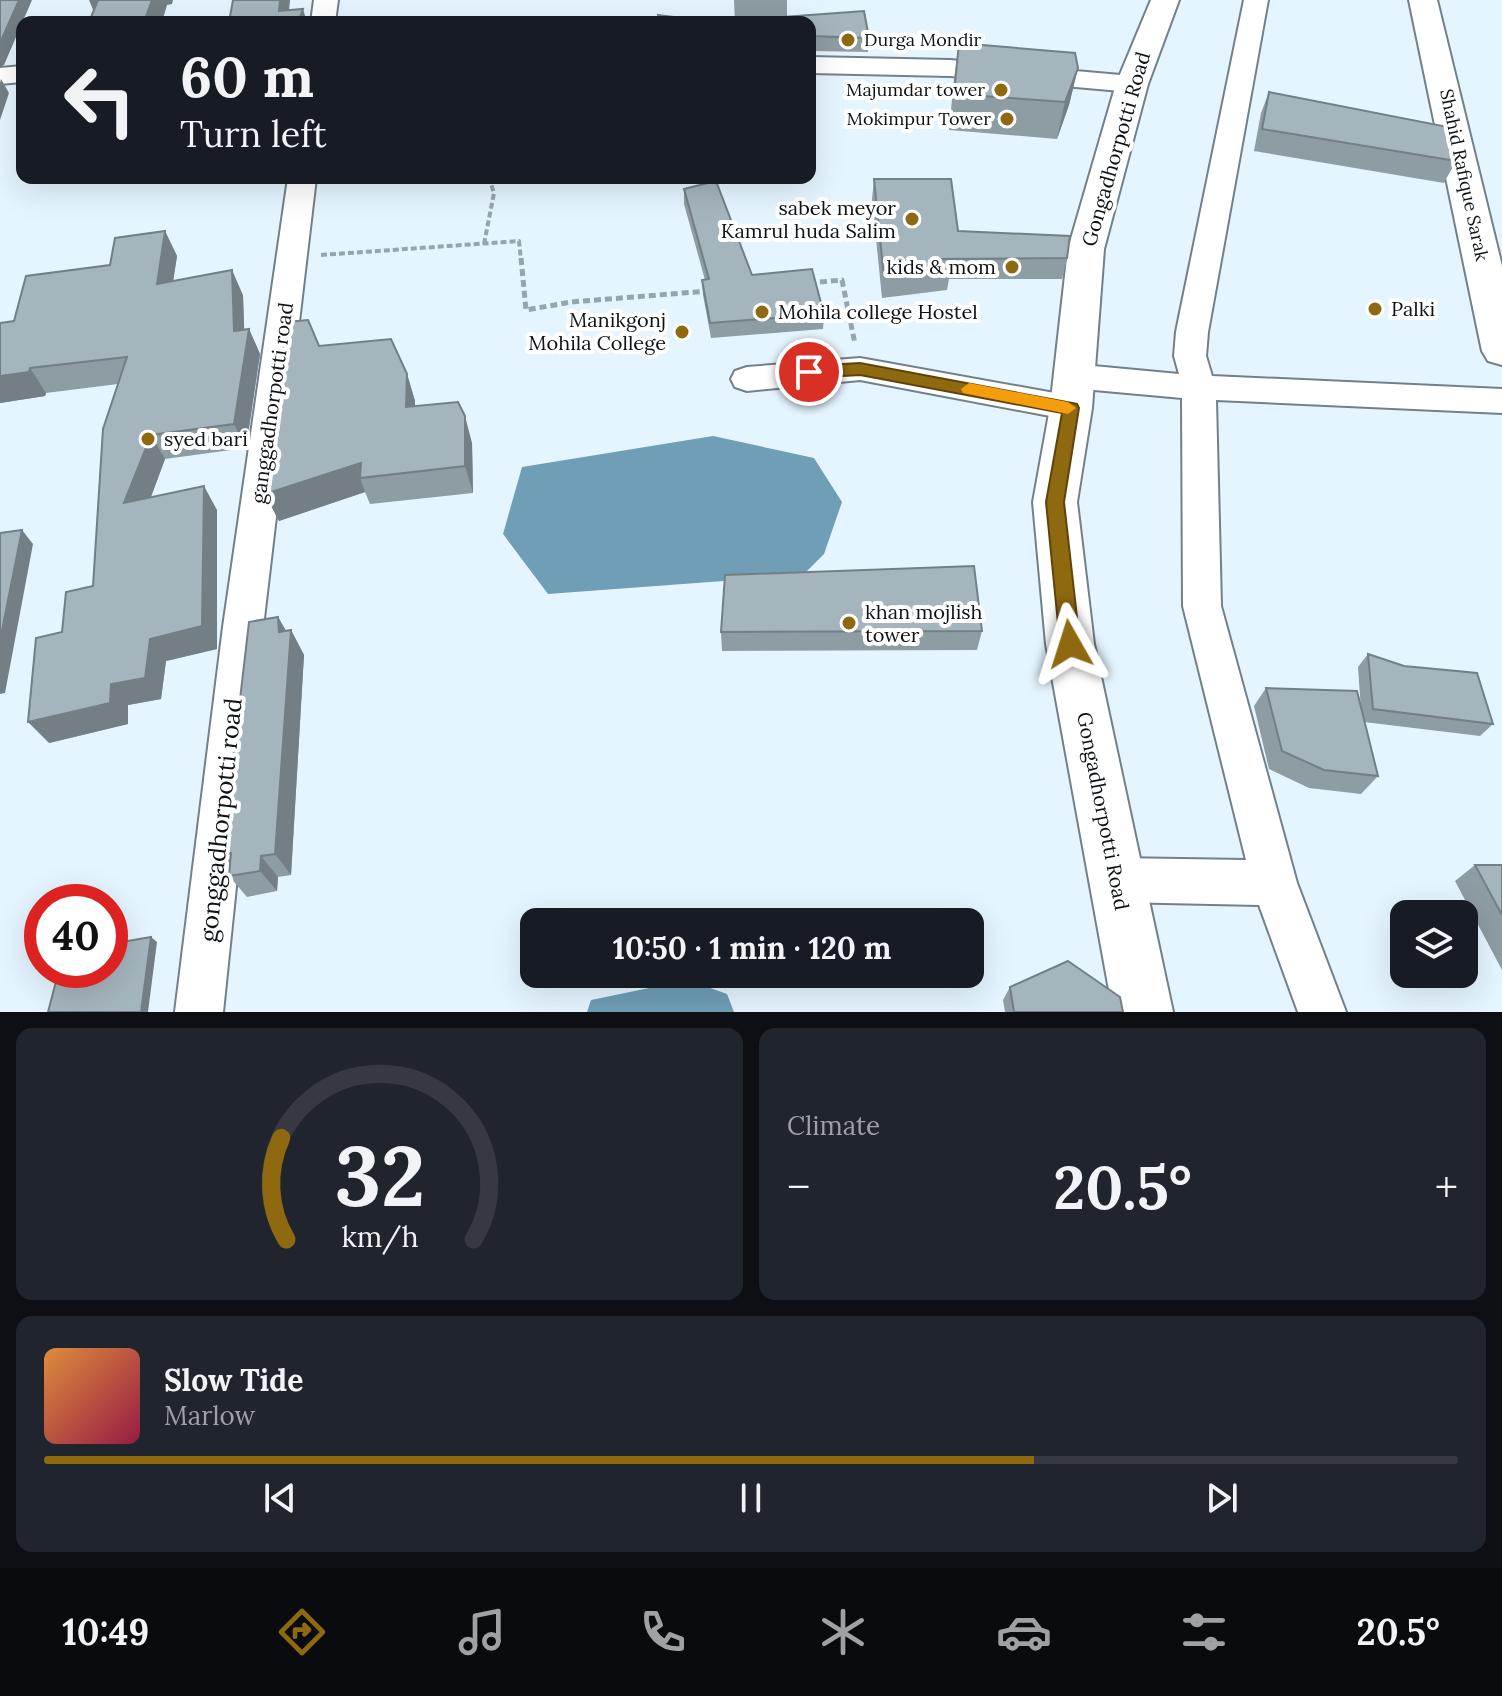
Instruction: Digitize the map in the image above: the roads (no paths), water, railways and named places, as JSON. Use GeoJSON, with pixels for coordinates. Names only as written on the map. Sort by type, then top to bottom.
{"type":"FeatureCollection","features":[{"type":"Feature","properties":{"kind":"street","name":"Gongadhorpotti Road"},"geometry":{"type":"LineString","coordinates":[[1143,1012],[1070,644],[1055,502],[1078,388],[1086,249],[1132,84],[1165,0]]}},
{"type":"Feature","properties":{"kind":"street"},"geometry":{"type":"LineString","coordinates":[[1256,0],[1192,332],[1190,356],[1196,387],[1202,606],[1265,883],[1322,1012]]}},
{"type":"Feature","properties":{"kind":"street","name":"Shahid Rafique Sarak"},"geometry":{"type":"LineString","coordinates":[[1423,0],[1498,302],[1502,351]]}},
{"type":"Feature","properties":{"kind":"street"},"geometry":{"type":"LineString","coordinates":[[816,65],[950,68],[1132,84]]}},
{"type":"Feature","properties":{"kind":"street","name":"ganggadhorpotti road"},"geometry":{"type":"LineString","coordinates":[[243,627],[301,184]]}},
{"type":"Feature","properties":{"kind":"street"},"geometry":{"type":"LineString","coordinates":[[747,379],[860,369],[1078,388],[1196,387],[1502,401]]}},
{"type":"Feature","properties":{"kind":"street","name":"gonggadhorpotti road"},"geometry":{"type":"LineString","coordinates":[[199,1012],[243,627]]}},
{"type":"Feature","properties":{"kind":"street"},"geometry":{"type":"LineString","coordinates":[[1116,880],[1265,883]]}},
{"type":"Feature","properties":{"kind":"water"},"geometry":{"type":"Polygon","coordinates":[[[713,436],[814,458],[842,502],[824,554],[803,575],[548,594],[503,534],[522,467],[713,436]]]}},
{"type":"Feature","properties":{"kind":"water"},"geometry":{"type":"Polygon","coordinates":[[[649,988],[710,988],[727,994],[734,1012],[587,1012],[591,1000],[649,988]]]}},
{"type":"Feature","properties":{"kind":"place","name":"Durga Mondir"},"geometry":{"type":"Point","coordinates":[848,40]}},
{"type":"Feature","properties":{"kind":"place","name":"Majumdar tower"},"geometry":{"type":"Point","coordinates":[1001,90]}},
{"type":"Feature","properties":{"kind":"place","name":"Mokimpur Tower"},"geometry":{"type":"Point","coordinates":[1007,119]}},
{"type":"Feature","properties":{"kind":"place","name":"sabek meyor Kamrul huda Salim"},"geometry":{"type":"Point","coordinates":[912,219]}},
{"type":"Feature","properties":{"kind":"place","name":"kids & mom"},"geometry":{"type":"Point","coordinates":[1012,267]}},
{"type":"Feature","properties":{"kind":"place","name":"Palki"},"geometry":{"type":"Point","coordinates":[1375,309]}},
{"type":"Feature","properties":{"kind":"place","name":"Mohila college Hostel"},"geometry":{"type":"Point","coordinates":[762,312]}},
{"type":"Feature","properties":{"kind":"place","name":"Manikgonj Mohila College"},"geometry":{"type":"Point","coordinates":[682,332]}},
{"type":"Feature","properties":{"kind":"place","name":"syed bari"},"geometry":{"type":"Point","coordinates":[148,439]}},
{"type":"Feature","properties":{"kind":"place","name":"khan mojlish tower"},"geometry":{"type":"Point","coordinates":[849,623]}}]}
